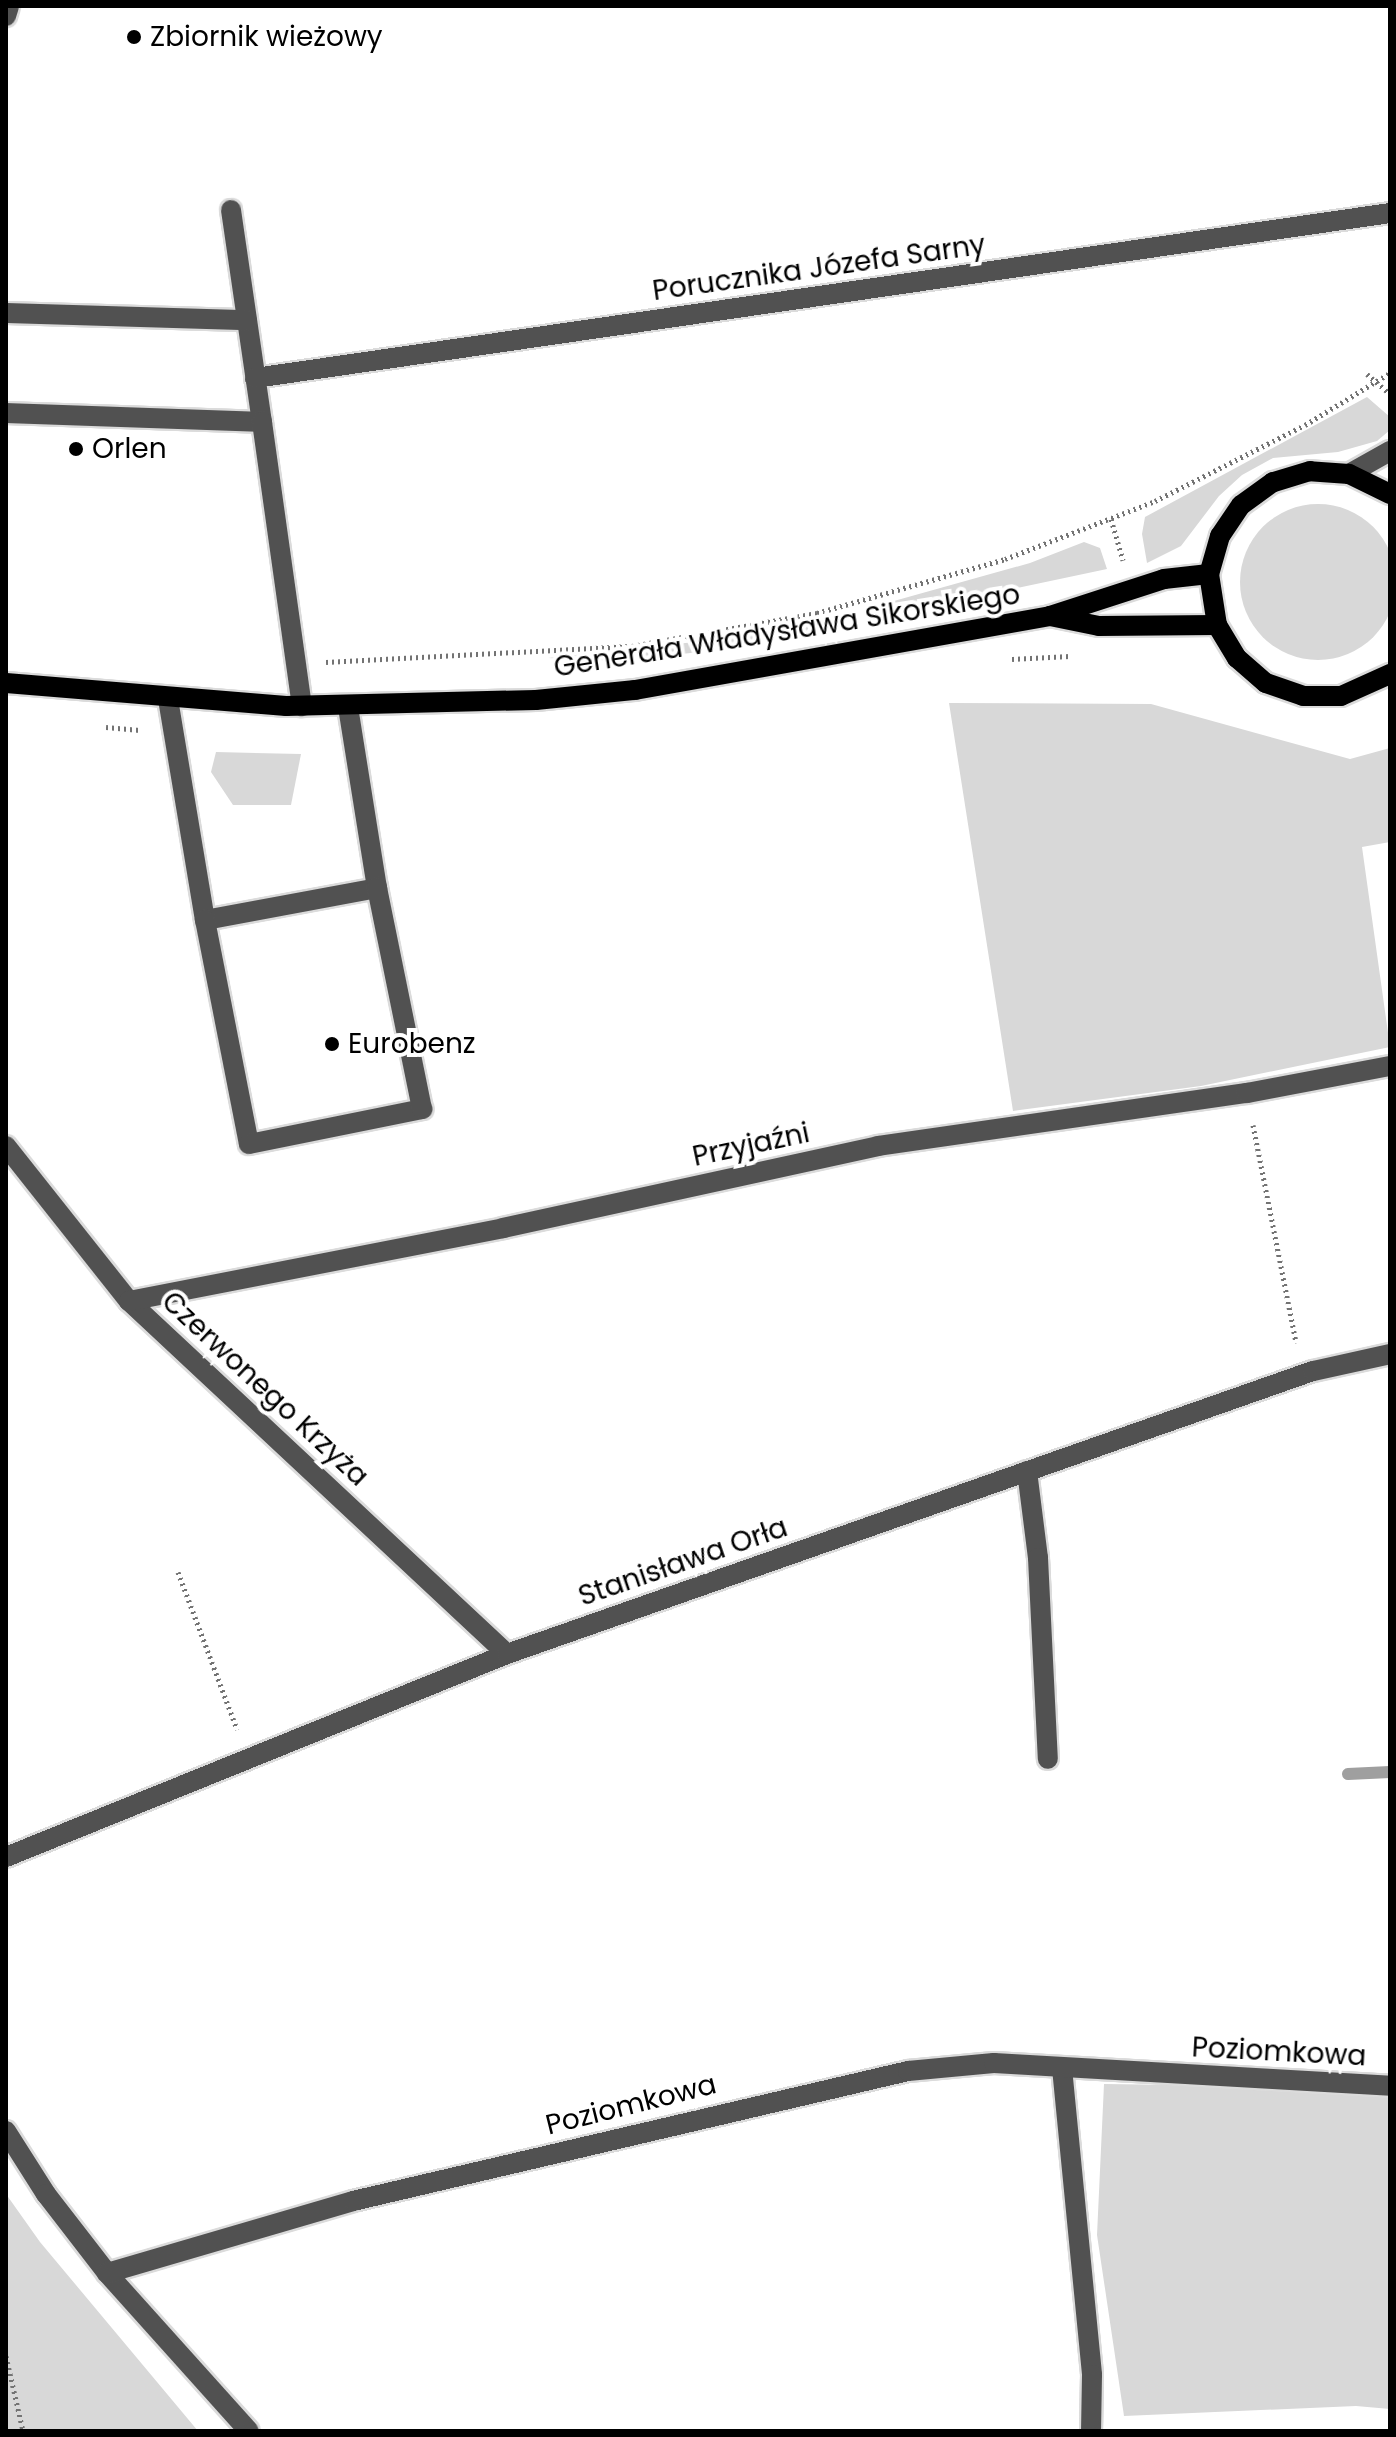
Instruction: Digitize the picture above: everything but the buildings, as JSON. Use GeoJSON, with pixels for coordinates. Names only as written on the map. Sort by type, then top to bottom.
{"type":"FeatureCollection","features":[{"type":"Feature","properties":{"kind":"main road"},"geometry":{"type":"LineString","coordinates":[[1390,494],[1349,474],[1310,471],[1273,482],[1241,505],[1227,526],[1209,574],[1217,625],[1237,658],[1256,675],[1303,696],[1341,696],[1390,674]]}},
{"type":"Feature","properties":{"kind":"main road","name":"Generała Władysława Sikorskiego"},"geometry":{"type":"LineString","coordinates":[[6,683],[168,699],[302,706],[536,700],[635,690],[1050,616],[1152,582],[1209,574]]}},
{"type":"Feature","properties":{"kind":"main road","name":"Generała Władysława Sikorskiego"},"geometry":{"type":"LineString","coordinates":[[1050,616],[1099,626],[1217,625]]}},
{"type":"Feature","properties":{"kind":"street"},"geometry":{"type":"LineString","coordinates":[[6,16],[9,6]]}},
{"type":"Feature","properties":{"kind":"street"},"geometry":{"type":"LineString","coordinates":[[231,210],[302,706]]}},
{"type":"Feature","properties":{"kind":"street","name":"Porucznika Józefa Sarny"},"geometry":{"type":"LineString","coordinates":[[255,378],[1390,213]]}},
{"type":"Feature","properties":{"kind":"street"},"geometry":{"type":"LineString","coordinates":[[6,313],[247,320]]}},
{"type":"Feature","properties":{"kind":"street"},"geometry":{"type":"LineString","coordinates":[[6,413],[262,422]]}},
{"type":"Feature","properties":{"kind":"street"},"geometry":{"type":"LineString","coordinates":[[1349,474],[1390,451]]}},
{"type":"Feature","properties":{"kind":"street"},"geometry":{"type":"LineString","coordinates":[[168,699],[205,920],[249,1144],[422,1109],[377,888],[348,706]]}},
{"type":"Feature","properties":{"kind":"street"},"geometry":{"type":"LineString","coordinates":[[205,920],[377,888]]}},
{"type":"Feature","properties":{"kind":"street","name":"Przyjaźni"},"geometry":{"type":"LineString","coordinates":[[129,1301],[503,1228],[878,1146],[1247,1093],[1390,1066]]}},
{"type":"Feature","properties":{"kind":"street","name":"Czerwonego Krzyża"},"geometry":{"type":"LineString","coordinates":[[6,1146],[129,1301],[507,1654]]}},
{"type":"Feature","properties":{"kind":"street","name":"Stanisława Orła"},"geometry":{"type":"LineString","coordinates":[[6,1857],[507,1654],[1302,1375],[1390,1354]]}},
{"type":"Feature","properties":{"kind":"street"},"geometry":{"type":"LineString","coordinates":[[1027,1471],[1038,1558],[1048,1759]]}},
{"type":"Feature","properties":{"kind":"street","name":"Poziomkowa"},"geometry":{"type":"LineString","coordinates":[[107,2273],[353,2201],[896,2073],[994,2063],[1390,2086]]}},
{"type":"Feature","properties":{"kind":"street"},"geometry":{"type":"LineString","coordinates":[[1062,2068],[1092,2375],[1091,2431]]}},
{"type":"Feature","properties":{"kind":"street"},"geometry":{"type":"LineString","coordinates":[[6,2131],[46,2194],[107,2273],[249,2431]]}},
{"type":"Feature","properties":{"kind":"path"},"geometry":{"type":"LineString","coordinates":[[296,663],[539,654],[731,631],[952,575],[1111,519],[1226,467],[1390,373]]}},
{"type":"Feature","properties":{"kind":"path"},"geometry":{"type":"LineString","coordinates":[[1367,374],[1390,394]]}},
{"type":"Feature","properties":{"kind":"path"},"geometry":{"type":"LineString","coordinates":[[1111,519],[1125,567]]}},
{"type":"Feature","properties":{"kind":"path"},"geometry":{"type":"LineString","coordinates":[[1247,1093],[1302,1375]]}},
{"type":"Feature","properties":{"kind":"path"},"geometry":{"type":"LineString","coordinates":[[178,1572],[248,1759]]}},
{"type":"Feature","properties":{"kind":"path"},"geometry":{"type":"LineString","coordinates":[[6,2356],[23,2431]]}},
{"type":"Feature","properties":{"kind":"shaded area"},"geometry":{"type":"Polygon","coordinates":[[[1367,397],[1390,417],[1390,430],[1377,441],[1338,452],[1273,458],[1242,475],[1219,496],[1181,546],[1147,563],[1142,534],[1145,517],[1367,397]]]}},
{"type":"Feature","properties":{"kind":"shaded area"},"geometry":{"type":"Polygon","coordinates":[[[1318,504],[1348,510],[1373,527],[1390,552],[1396,582],[1390,612],[1373,637],[1348,654],[1318,660],[1288,654],[1263,637],[1246,612],[1240,582],[1246,552],[1263,527],[1288,510],[1318,504]]]}},
{"type":"Feature","properties":{"kind":"shaded area"},"geometry":{"type":"Polygon","coordinates":[[[1084,542],[1100,548],[1107,569],[889,615],[876,606],[1030,563],[1084,542]]]}},
{"type":"Feature","properties":{"kind":"shaded area"},"geometry":{"type":"Polygon","coordinates":[[[814,620],[806,632],[709,651],[617,661],[548,658],[713,640],[814,620]]]}},
{"type":"Feature","properties":{"kind":"shaded area"},"geometry":{"type":"Polygon","coordinates":[[[949,703],[1151,704],[1350,759],[1390,748],[1390,842],[1362,847],[1390,1047],[1201,1086],[1013,1111],[949,703]]]}},
{"type":"Feature","properties":{"kind":"shaded area"},"geometry":{"type":"Polygon","coordinates":[[[216,752],[301,754],[291,805],[233,805],[211,772],[216,752]]]}},
{"type":"Feature","properties":{"kind":"shaded area"},"geometry":{"type":"Polygon","coordinates":[[[1104,2084],[1390,2088],[1390,2409],[1356,2406],[1124,2416],[1097,2235],[1104,2084]]]}},
{"type":"Feature","properties":{"kind":"shaded area"},"geometry":{"type":"Polygon","coordinates":[[[6,2194],[40,2242],[198,2431],[6,2431],[6,2194]]]}},
{"type":"Feature","properties":{"kind":"waterway"},"geometry":{"type":"LineString","coordinates":[[1348,1774],[1390,1772]]}},
{"type":"Feature","properties":{"kind":"place","name":"Zbiornik wieżowy"},"geometry":{"type":"Point","coordinates":[134,37]}},
{"type":"Feature","properties":{"kind":"place","name":"Orlen"},"geometry":{"type":"Point","coordinates":[76,449]}},
{"type":"Feature","properties":{"kind":"place","name":"Eurobenz"},"geometry":{"type":"Point","coordinates":[332,1044]}}]}
